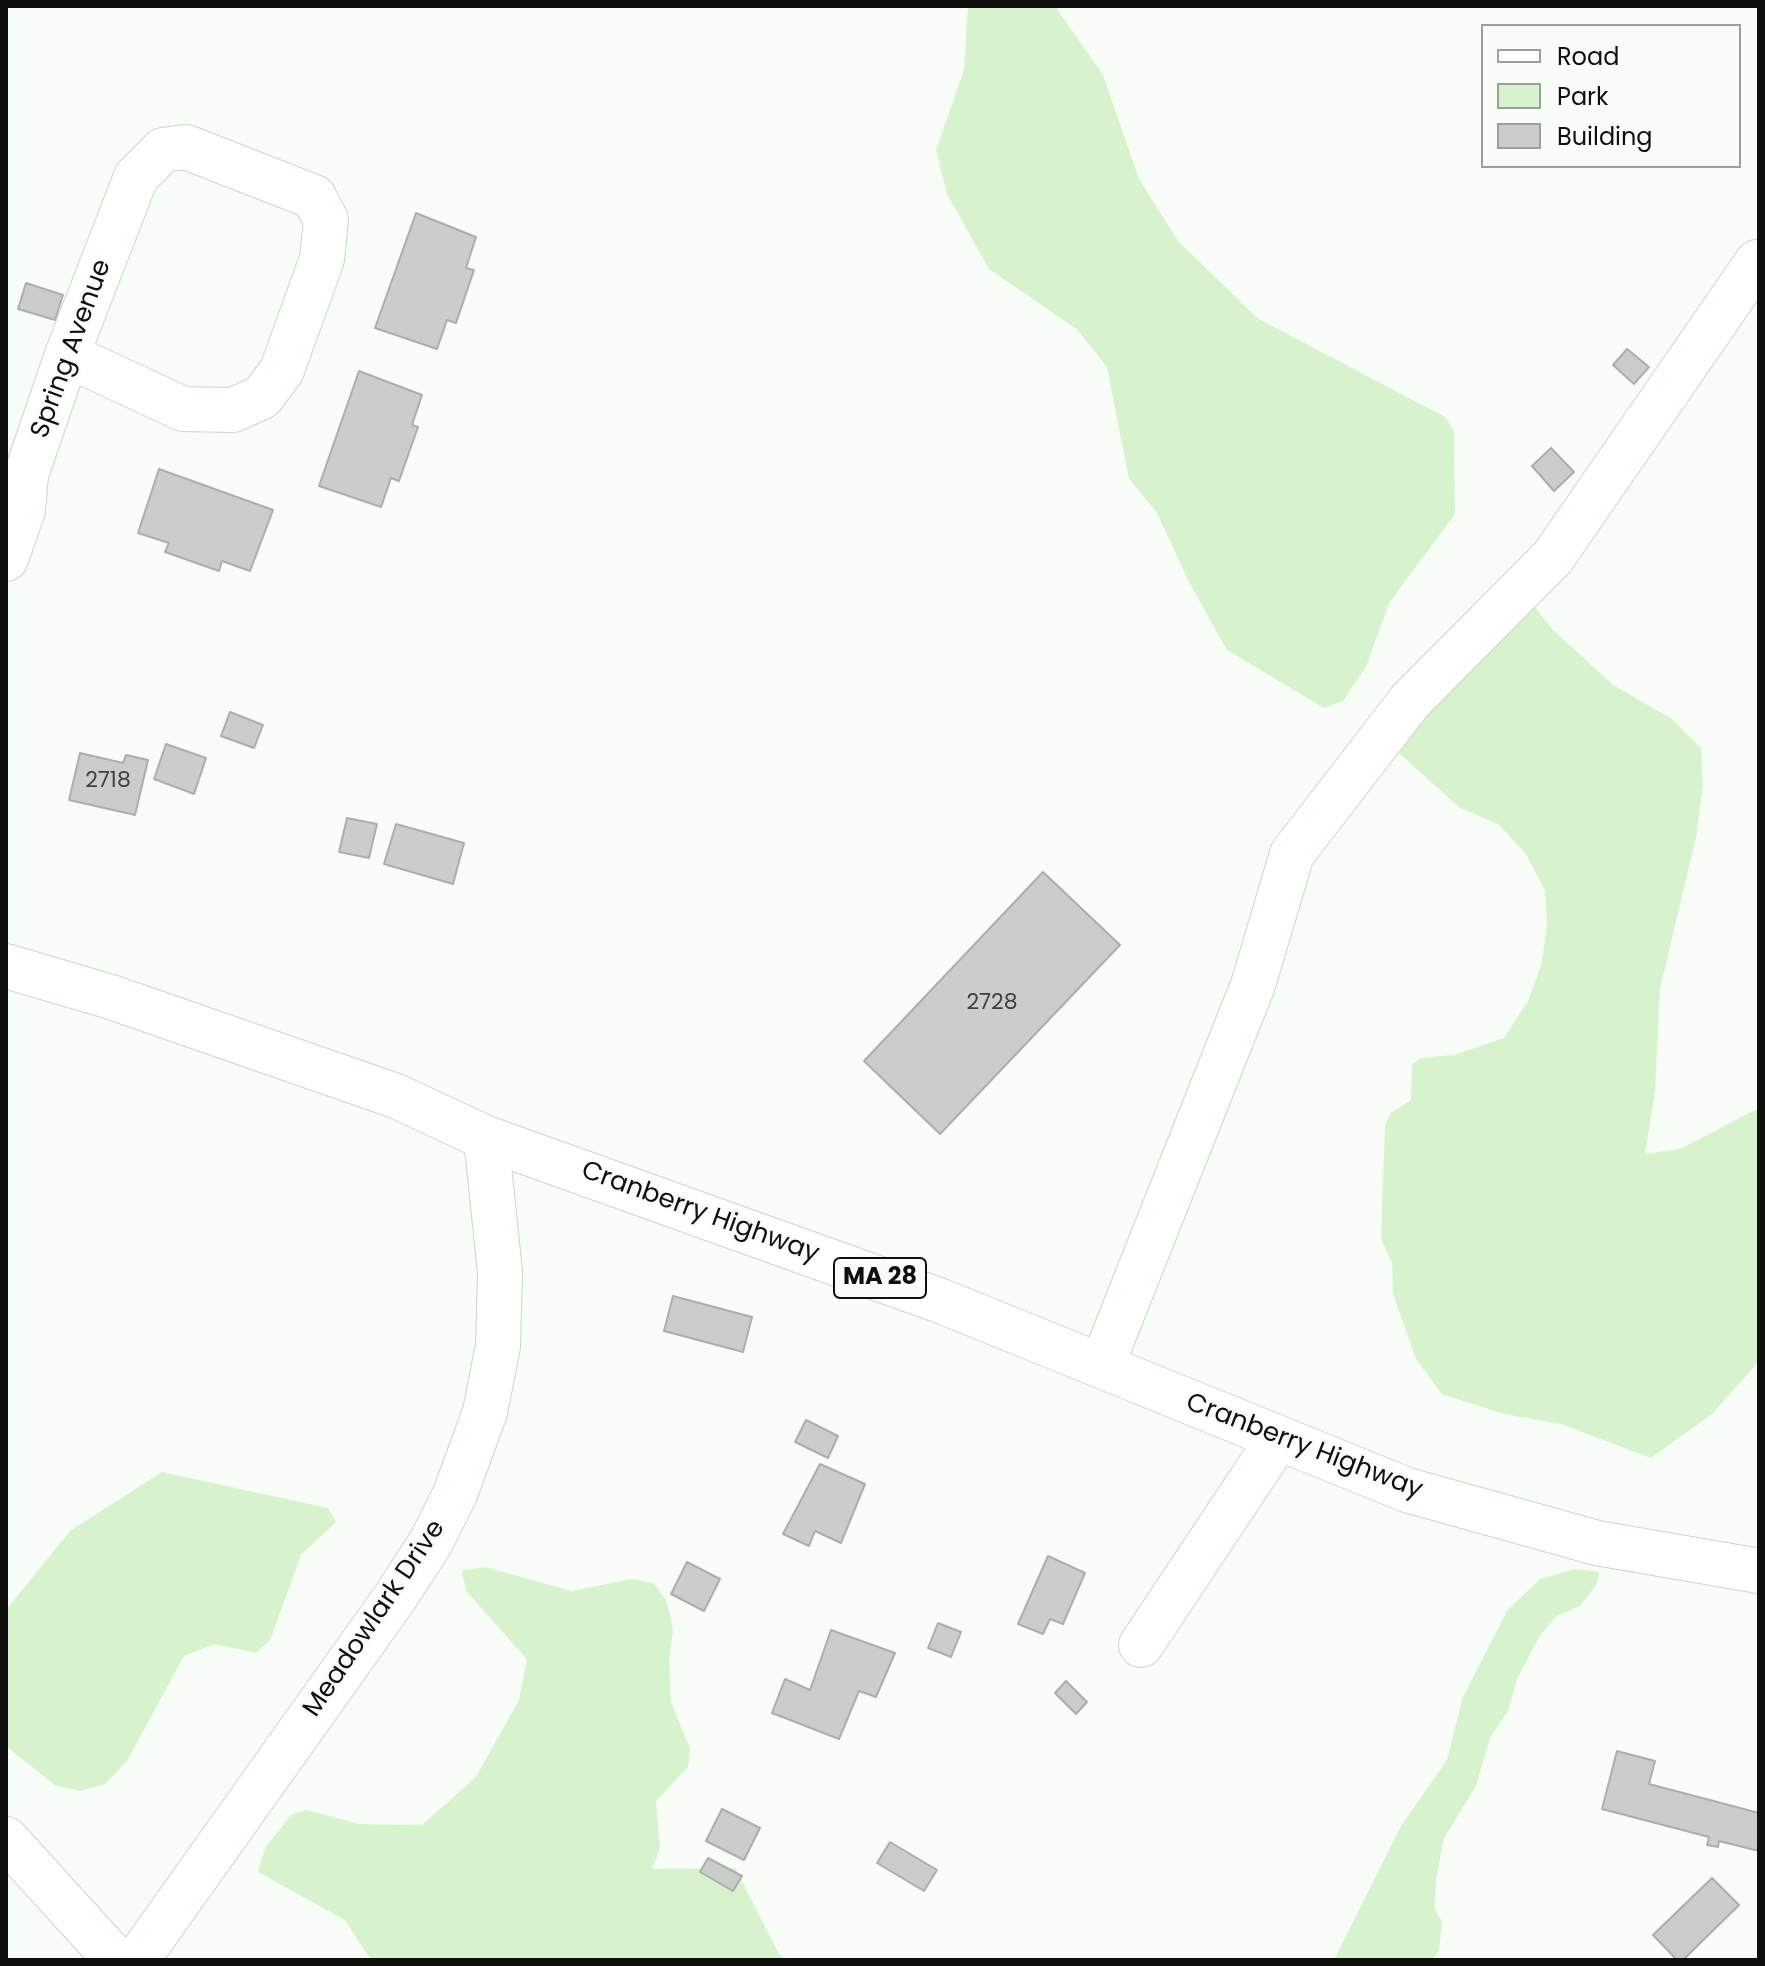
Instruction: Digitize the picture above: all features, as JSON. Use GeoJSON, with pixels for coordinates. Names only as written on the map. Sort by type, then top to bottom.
{"type":"FeatureCollection","features":[{"type":"Feature","properties":{"kind":"street","name":"Spring Avenue"},"geometry":{"type":"LineString","coordinates":[[6,559],[23,510],[16,473],[67,355],[136,177],[163,150],[186,147],[314,197],[326,220],[322,259],[282,370],[262,397],[233,410],[183,409],[67,355]]}},
{"type":"Feature","properties":{"kind":"street"},"geometry":{"type":"LineString","coordinates":[[1102,1365],[1253,985],[1292,854],[1410,701],[1553,557],[1757,262]]}},
{"type":"Feature","properties":{"kind":"street","name":"Cranberry Highway"},"geometry":{"type":"LineString","coordinates":[[6,966],[111,997],[382,1090],[486,1138],[867,1273],[1407,1490],[1508,1520],[1622,1548],[1759,1571]]}},
{"type":"Feature","properties":{"kind":"street","name":"Meadowlark Drive"},"geometry":{"type":"LineString","coordinates":[[137,1960],[396,1596],[431,1542],[455,1494],[485,1412],[498,1346],[500,1272],[486,1138]]}},
{"type":"Feature","properties":{"kind":"street"},"geometry":{"type":"LineString","coordinates":[[1141,1645],[1278,1439]]}},
{"type":"Feature","properties":{"kind":"street"},"geometry":{"type":"LineString","coordinates":[[6,1839],[116,1960]]}},
{"type":"Feature","properties":{"kind":"green space"},"geometry":{"type":"Polygon","coordinates":[[[968,6],[1055,6],[1103,75],[1139,179],[1178,241],[1257,318],[1445,417],[1454,431],[1455,514],[1389,603],[1366,667],[1343,701],[1324,708],[1227,650],[1190,584],[1156,511],[1129,479],[1107,367],[1078,330],[989,269],[947,194],[936,150],[964,70],[968,6]]]}},
{"type":"Feature","properties":{"kind":"green space"},"geometry":{"type":"Polygon","coordinates":[[[1524,593],[1552,629],[1613,685],[1672,719],[1701,748],[1703,786],[1696,838],[1660,988],[1655,1093],[1645,1154],[1680,1149],[1759,1108],[1759,1361],[1712,1414],[1651,1458],[1561,1424],[1504,1414],[1442,1394],[1416,1359],[1393,1294],[1392,1263],[1381,1239],[1385,1125],[1391,1113],[1411,1100],[1412,1064],[1421,1058],[1454,1055],[1504,1038],[1528,1001],[1542,963],[1547,925],[1545,891],[1526,854],[1498,824],[1460,808],[1388,743],[1524,593]]]}},
{"type":"Feature","properties":{"kind":"green space"},"geometry":{"type":"Polygon","coordinates":[[[162,1472],[328,1508],[336,1522],[301,1555],[270,1640],[256,1653],[215,1644],[184,1656],[127,1761],[105,1784],[81,1791],[56,1786],[6,1746],[6,1610],[70,1531],[162,1472]]]}},
{"type":"Feature","properties":{"kind":"green space"},"geometry":{"type":"Polygon","coordinates":[[[486,1567],[571,1591],[632,1579],[654,1583],[667,1602],[673,1629],[669,1661],[671,1702],[690,1748],[688,1767],[656,1801],[660,1848],[652,1869],[735,1868],[779,1954],[787,1960],[371,1960],[345,1920],[258,1872],[265,1848],[292,1814],[307,1810],[359,1824],[422,1825],[476,1777],[519,1700],[527,1659],[466,1591],[462,1570],[486,1567]]]}},
{"type":"Feature","properties":{"kind":"green space"},"geometry":{"type":"Polygon","coordinates":[[[1575,1569],[1599,1572],[1597,1584],[1580,1606],[1556,1616],[1539,1637],[1517,1679],[1508,1711],[1490,1738],[1476,1786],[1444,1838],[1436,1880],[1435,1909],[1442,1922],[1439,1950],[1432,1960],[1334,1960],[1401,1826],[1447,1760],[1463,1697],[1507,1611],[1540,1579],[1575,1569]]]}},
{"type":"Feature","properties":{"kind":"building"},"geometry":{"type":"Polygon","coordinates":[[[416,213],[476,237],[466,268],[474,270],[456,323],[447,320],[437,349],[375,328],[416,213]]]}},
{"type":"Feature","properties":{"kind":"building"},"geometry":{"type":"Polygon","coordinates":[[[26,283],[63,295],[55,320],[18,309],[26,283]]]}},
{"type":"Feature","properties":{"kind":"building"},"geometry":{"type":"Polygon","coordinates":[[[1627,349],[1649,367],[1634,384],[1613,365],[1627,349]]]}},
{"type":"Feature","properties":{"kind":"building"},"geometry":{"type":"Polygon","coordinates":[[[359,371],[422,395],[412,425],[418,427],[399,481],[391,478],[381,507],[319,486],[359,371]]]}},
{"type":"Feature","properties":{"kind":"building"},"geometry":{"type":"Polygon","coordinates":[[[1551,448],[1574,472],[1554,491],[1532,466],[1551,448]]]}},
{"type":"Feature","properties":{"kind":"building"},"geometry":{"type":"Polygon","coordinates":[[[159,469],[273,510],[250,571],[222,561],[219,571],[165,552],[169,543],[138,533],[159,469]]]}},
{"type":"Feature","properties":{"kind":"building"},"geometry":{"type":"Polygon","coordinates":[[[230,712],[263,725],[254,748],[221,736],[230,712]]]}},
{"type":"Feature","properties":{"kind":"building"},"geometry":{"type":"Polygon","coordinates":[[[166,744],[206,758],[194,794],[154,779],[166,744]]]}},
{"type":"Feature","properties":{"kind":"building"},"geometry":{"type":"Polygon","coordinates":[[[80,753],[123,763],[126,755],[148,760],[135,815],[69,800],[80,753]]]}},
{"type":"Feature","properties":{"kind":"building"},"geometry":{"type":"Polygon","coordinates":[[[347,818],[377,824],[369,858],[339,852],[347,818]]]}},
{"type":"Feature","properties":{"kind":"building"},"geometry":{"type":"Polygon","coordinates":[[[396,824],[464,843],[453,884],[384,864],[396,824]]]}},
{"type":"Feature","properties":{"kind":"building"},"geometry":{"type":"Polygon","coordinates":[[[1043,872],[1120,945],[940,1134],[864,1061],[1043,872]]]}},
{"type":"Feature","properties":{"kind":"building"},"geometry":{"type":"Polygon","coordinates":[[[673,1296],[752,1317],[743,1352],[664,1331],[673,1296]]]}},
{"type":"Feature","properties":{"kind":"building"},"geometry":{"type":"Polygon","coordinates":[[[806,1420],[838,1436],[828,1458],[795,1442],[806,1420]]]}},
{"type":"Feature","properties":{"kind":"building"},"geometry":{"type":"Polygon","coordinates":[[[820,1464],[865,1484],[841,1543],[815,1531],[809,1546],[783,1534],[820,1464]]]}},
{"type":"Feature","properties":{"kind":"building"},"geometry":{"type":"Polygon","coordinates":[[[1048,1556],[1085,1573],[1063,1624],[1050,1619],[1043,1634],[1018,1624],[1048,1556]]]}},
{"type":"Feature","properties":{"kind":"building"},"geometry":{"type":"Polygon","coordinates":[[[687,1562],[720,1579],[704,1611],[671,1594],[687,1562]]]}},
{"type":"Feature","properties":{"kind":"building"},"geometry":{"type":"Polygon","coordinates":[[[938,1623],[961,1632],[951,1657],[928,1648],[938,1623]]]}},
{"type":"Feature","properties":{"kind":"building"},"geometry":{"type":"Polygon","coordinates":[[[831,1630],[895,1653],[876,1697],[859,1691],[839,1739],[772,1713],[785,1679],[810,1690],[831,1630]]]}},
{"type":"Feature","properties":{"kind":"building"},"geometry":{"type":"Polygon","coordinates":[[[1066,1681],[1087,1702],[1076,1714],[1055,1693],[1066,1681]]]}},
{"type":"Feature","properties":{"kind":"building"},"geometry":{"type":"Polygon","coordinates":[[[1617,1751],[1655,1761],[1649,1784],[1759,1813],[1759,1851],[1719,1841],[1718,1847],[1707,1845],[1709,1837],[1602,1809],[1617,1751]]]}},
{"type":"Feature","properties":{"kind":"building"},"geometry":{"type":"Polygon","coordinates":[[[722,1809],[760,1828],[744,1860],[706,1841],[722,1809]]]}},
{"type":"Feature","properties":{"kind":"building"},"geometry":{"type":"Polygon","coordinates":[[[890,1842],[937,1870],[924,1891],[877,1863],[890,1842]]]}},
{"type":"Feature","properties":{"kind":"building"},"geometry":{"type":"Polygon","coordinates":[[[708,1858],[742,1876],[733,1891],[700,1872],[708,1858]]]}},
{"type":"Feature","properties":{"kind":"building"},"geometry":{"type":"Polygon","coordinates":[[[1712,1878],[1739,1905],[1683,1960],[1677,1960],[1653,1935],[1712,1878]]]}}]}
